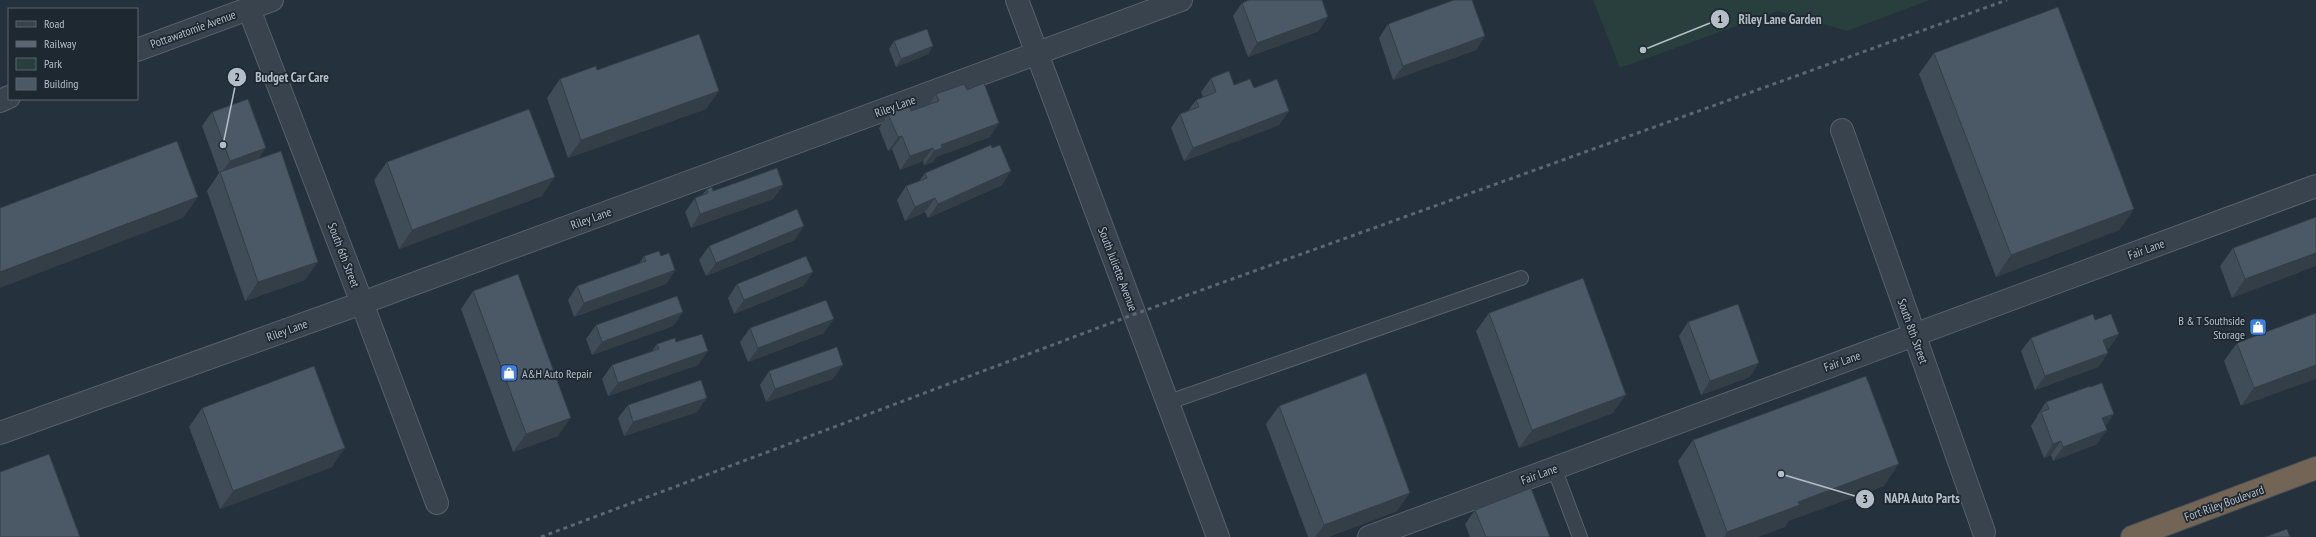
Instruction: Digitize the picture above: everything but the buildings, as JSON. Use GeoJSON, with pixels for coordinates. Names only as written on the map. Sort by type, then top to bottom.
{"type":"FeatureCollection","features":[{"type":"Feature","properties":{"kind":"highway","name":"Fort Riley Boulevard"},"geometry":{"type":"LineString","coordinates":[[2132,537],[2316,468]]}},
{"type":"Feature","properties":{"kind":"street","name":"Pottawatomie Avenue"},"geometry":{"type":"LineString","coordinates":[[138,50],[247,4],[272,0]]}},
{"type":"Feature","properties":{"kind":"street","name":"South Juliette Avenue"},"geometry":{"type":"LineString","coordinates":[[1017,0],[1169,402],[1218,537]]}},
{"type":"Feature","properties":{"kind":"street","name":"Riley Lane"},"geometry":{"type":"LineString","coordinates":[[0,433],[362,303],[1181,0]]}},
{"type":"Feature","properties":{"kind":"street","name":"South 6th Street"},"geometry":{"type":"LineString","coordinates":[[247,4],[362,303],[436,503]]}},
{"type":"Feature","properties":{"kind":"street","name":"South 8th Street"},"geometry":{"type":"LineString","coordinates":[[1842,130],[1984,532]]}},
{"type":"Feature","properties":{"kind":"street","name":"Fair Lane"},"geometry":{"type":"LineString","coordinates":[[1369,537],[2316,186]]}},
{"type":"Feature","properties":{"kind":"lane"},"geometry":{"type":"LineString","coordinates":[[1169,402],[1521,278]]}},
{"type":"Feature","properties":{"kind":"lane"},"geometry":{"type":"LineString","coordinates":[[1554,468],[1580,537]]}},
{"type":"Feature","properties":{"kind":"green space"},"geometry":{"type":"Polygon","coordinates":[[[1593,0],[1930,0],[1847,31],[1778,11],[1620,68],[1593,0]]]}},
{"type":"Feature","properties":{"kind":"railway"},"geometry":{"type":"LineString","coordinates":[[541,537],[1135,314],[2007,0]]}},
{"type":"Feature","properties":{"kind":"place","name":"Riley Lane Garden"},"geometry":{"type":"Point","coordinates":[1643,50]}},
{"type":"Feature","properties":{"kind":"place","name":"Budget Car Care"},"geometry":{"type":"Point","coordinates":[223,145]}},
{"type":"Feature","properties":{"kind":"place","name":"B & T Southside Storage"},"geometry":{"type":"Point","coordinates":[2258,327]}},
{"type":"Feature","properties":{"kind":"place","name":"A&H Auto Repair"},"geometry":{"type":"Point","coordinates":[509,373]}},
{"type":"Feature","properties":{"kind":"place","name":"NAPA Auto Parts"},"geometry":{"type":"Point","coordinates":[1781,474]}}]}
